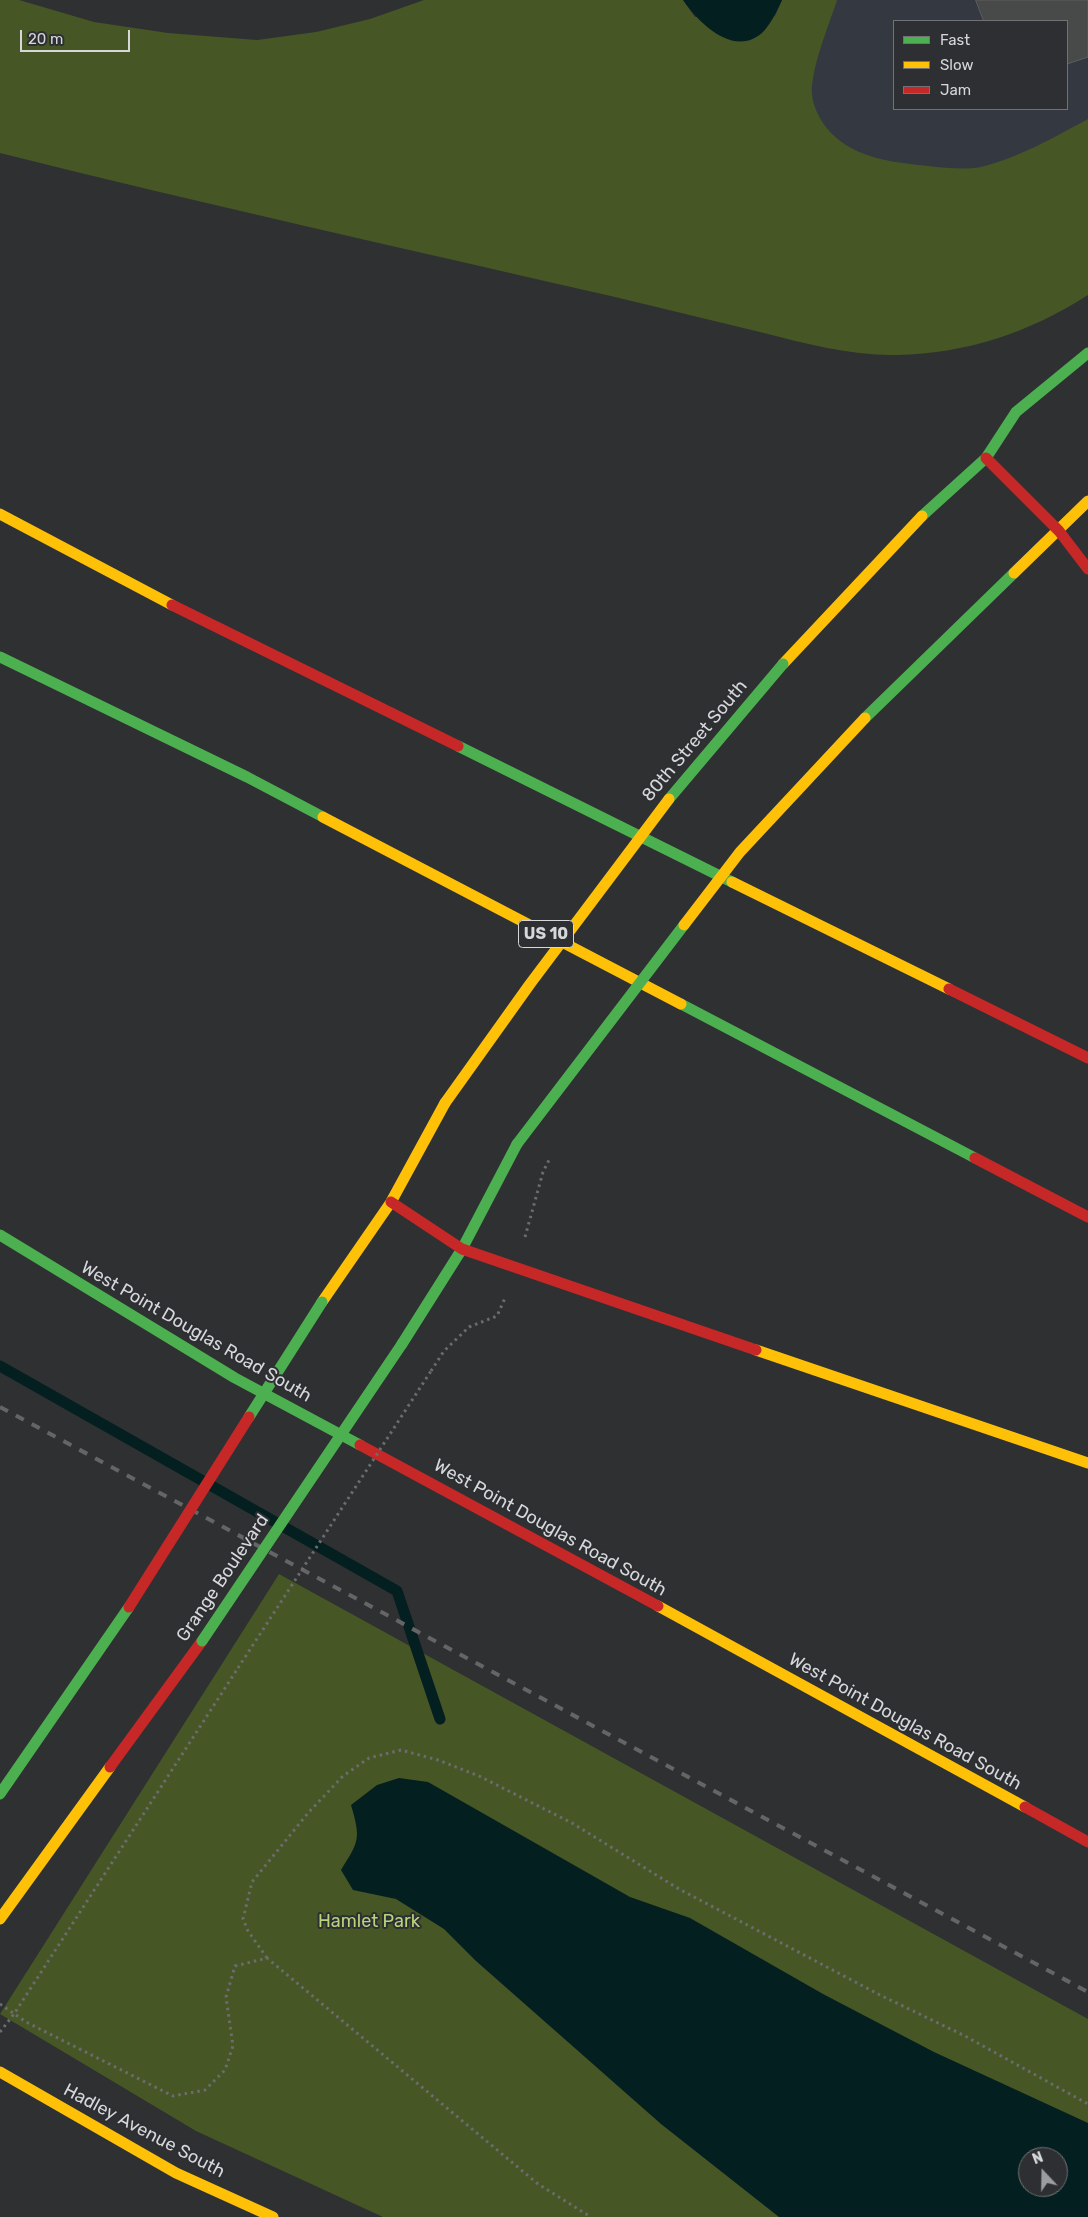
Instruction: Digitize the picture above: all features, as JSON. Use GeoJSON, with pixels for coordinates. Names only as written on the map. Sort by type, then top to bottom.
{"type":"FeatureCollection","features":[{"type":"Feature","properties":{"kind":"main road","name":"80th Street South"},"geometry":{"type":"LineString","coordinates":[[391,1202],[445,1103],[655,815],[783,664],[932,504],[986,458],[1016,412],[1088,353]]}},
{"type":"Feature","properties":{"kind":"main road"},"geometry":{"type":"LineString","coordinates":[[986,458],[1058,531],[1088,569]]}},
{"type":"Feature","properties":{"kind":"main road"},"geometry":{"type":"LineString","coordinates":[[462,1249],[517,1144],[740,852],[865,718],[1088,501]]}},
{"type":"Feature","properties":{"kind":"main road"},"geometry":{"type":"LineString","coordinates":[[0,514],[161,599],[1088,1058]]}},
{"type":"Feature","properties":{"kind":"main road","name":"US 10"},"geometry":{"type":"LineString","coordinates":[[0,657],[247,777],[1088,1217]]}},
{"type":"Feature","properties":{"kind":"main road"},"geometry":{"type":"LineString","coordinates":[[0,1794],[129,1607],[322,1302],[391,1202],[462,1249],[1007,1437],[1088,1463]]}},
{"type":"Feature","properties":{"kind":"main road","name":"West Point Douglas Road South"},"geometry":{"type":"LineString","coordinates":[[0,1236],[234,1378],[466,1501],[1088,1842]]}},
{"type":"Feature","properties":{"kind":"main road","name":"Grange Boulevard"},"geometry":{"type":"LineString","coordinates":[[0,1919],[202,1641],[402,1344],[462,1249]]}},
{"type":"Feature","properties":{"kind":"main road","name":"Hadley Avenue South"},"geometry":{"type":"LineString","coordinates":[[0,2072],[176,2173],[273,2217]]}},
{"type":"Feature","properties":{"kind":"path"},"geometry":{"type":"LineString","coordinates":[[0,2032],[14,2014],[431,1371]]}},
{"type":"Feature","properties":{"kind":"path"},"geometry":{"type":"LineString","coordinates":[[591,2217],[538,2184],[266,1958],[248,1931],[243,1920],[252,1882],[308,1813],[344,1776],[369,1758],[401,1750],[438,1760],[479,1776],[572,1823],[679,1890],[880,1995],[965,2036],[1088,2104]]}},
{"type":"Feature","properties":{"kind":"path"},"geometry":{"type":"LineString","coordinates":[[0,2004],[26,2022],[173,2096],[205,2090],[225,2070],[233,2046],[226,1997],[236,1966],[266,1958]]}},
{"type":"Feature","properties":{"kind":"shaded area"},"geometry":{"type":"Polygon","coordinates":[[[718,0],[1088,0],[1088,295],[679,233],[718,0]]]}},
{"type":"Feature","properties":{"kind":"green space"},"geometry":{"type":"Polygon","coordinates":[[[0,0],[19,0],[94,22],[168,33],[257,40],[316,32],[370,19],[424,0],[683,0],[695,17],[775,16],[782,0],[837,0],[817,61],[812,95],[817,111],[825,126],[835,137],[859,152],[885,160],[914,164],[954,168],[981,167],[1022,153],[1088,119],[1088,295],[1043,320],[1020,330],[973,345],[923,353],[897,355],[863,354],[813,345],[615,297],[230,209],[0,153],[0,0]]]}},
{"type":"Feature","properties":{"kind":"green space","name":"Hamlet Park"},"geometry":{"type":"Polygon","coordinates":[[[279,1574],[1088,2019],[1088,2217],[383,2217],[196,2131],[0,2014],[279,1574]]]}},
{"type":"Feature","properties":{"kind":"water"},"geometry":{"type":"Polygon","coordinates":[[[683,0],[782,0],[771,22],[762,33],[751,40],[740,41],[728,39],[707,27],[683,0]]]}},
{"type":"Feature","properties":{"kind":"water"},"geometry":{"type":"Polygon","coordinates":[[[399,1778],[428,1782],[630,1897],[690,1918],[823,1994],[934,2052],[1088,2123],[1088,2217],[779,2217],[661,2124],[476,1961],[444,1929],[396,1899],[353,1890],[341,1870],[355,1846],[357,1833],[351,1805],[377,1785],[399,1778]]]}},
{"type":"Feature","properties":{"kind":"building"},"geometry":{"type":"Polygon","coordinates":[[[976,0],[1088,0],[1088,57],[1068,64],[1068,20],[984,20],[976,0]]]}},
{"type":"Feature","properties":{"kind":"waterway"},"geometry":{"type":"LineString","coordinates":[[0,1366],[397,1591],[440,1719]]}},
{"type":"Feature","properties":{"kind":"railway"},"geometry":{"type":"LineString","coordinates":[[0,1407],[1088,1992]]}},
{"type":"Feature","properties":{"kind":"traffic: fast"},"geometry":{"type":"LineString","coordinates":[[922,516],[986,458],[1016,412],[1088,353]]}},
{"type":"Feature","properties":{"kind":"traffic: fast"},"geometry":{"type":"LineString","coordinates":[[865,718],[1014,573]]}},
{"type":"Feature","properties":{"kind":"traffic: fast"},"geometry":{"type":"LineString","coordinates":[[0,657],[247,777],[323,817]]}},
{"type":"Feature","properties":{"kind":"traffic: fast"},"geometry":{"type":"LineString","coordinates":[[669,799],[783,664]]}},
{"type":"Feature","properties":{"kind":"traffic: fast"},"geometry":{"type":"LineString","coordinates":[[458,746],[732,882]]}},
{"type":"Feature","properties":{"kind":"traffic: fast"},"geometry":{"type":"LineString","coordinates":[[517,1144],[684,925]]}},
{"type":"Feature","properties":{"kind":"traffic: fast"},"geometry":{"type":"LineString","coordinates":[[681,1004],[975,1158]]}},
{"type":"Feature","properties":{"kind":"traffic: fast"},"geometry":{"type":"LineString","coordinates":[[402,1344],[462,1249],[517,1144]]}},
{"type":"Feature","properties":{"kind":"traffic: fast"},"geometry":{"type":"LineString","coordinates":[[0,1235],[235,1378],[360,1445]]}},
{"type":"Feature","properties":{"kind":"traffic: fast"},"geometry":{"type":"LineString","coordinates":[[249,1417],[322,1302]]}},
{"type":"Feature","properties":{"kind":"traffic: fast"},"geometry":{"type":"LineString","coordinates":[[202,1641],[402,1344]]}},
{"type":"Feature","properties":{"kind":"traffic: fast"},"geometry":{"type":"LineString","coordinates":[[0,1794],[129,1607]]}},
{"type":"Feature","properties":{"kind":"traffic: slow"},"geometry":{"type":"LineString","coordinates":[[1014,573],[1088,501]]}},
{"type":"Feature","properties":{"kind":"traffic: slow"},"geometry":{"type":"LineString","coordinates":[[0,514],[172,605]]}},
{"type":"Feature","properties":{"kind":"traffic: slow"},"geometry":{"type":"LineString","coordinates":[[783,664],[922,516]]}},
{"type":"Feature","properties":{"kind":"traffic: slow"},"geometry":{"type":"LineString","coordinates":[[684,925],[740,852],[865,718]]}},
{"type":"Feature","properties":{"kind":"traffic: slow"},"geometry":{"type":"LineString","coordinates":[[445,1103],[530,984],[669,799]]}},
{"type":"Feature","properties":{"kind":"traffic: slow"},"geometry":{"type":"LineString","coordinates":[[323,817],[681,1004]]}},
{"type":"Feature","properties":{"kind":"traffic: slow"},"geometry":{"type":"LineString","coordinates":[[732,882],[949,989]]}},
{"type":"Feature","properties":{"kind":"traffic: slow"},"geometry":{"type":"LineString","coordinates":[[322,1302],[391,1202],[445,1103]]}},
{"type":"Feature","properties":{"kind":"traffic: slow"},"geometry":{"type":"LineString","coordinates":[[756,1350],[1088,1463]]}},
{"type":"Feature","properties":{"kind":"traffic: slow"},"geometry":{"type":"LineString","coordinates":[[658,1606],[1025,1807]]}},
{"type":"Feature","properties":{"kind":"traffic: slow"},"geometry":{"type":"LineString","coordinates":[[0,1919],[110,1767]]}},
{"type":"Feature","properties":{"kind":"traffic: slow"},"geometry":{"type":"LineString","coordinates":[[0,2072],[176,2173],[273,2217]]}},
{"type":"Feature","properties":{"kind":"traffic: jam"},"geometry":{"type":"LineString","coordinates":[[986,458],[1059,531],[1088,569]]}},
{"type":"Feature","properties":{"kind":"traffic: jam"},"geometry":{"type":"LineString","coordinates":[[172,605],[458,746]]}},
{"type":"Feature","properties":{"kind":"traffic: jam"},"geometry":{"type":"LineString","coordinates":[[949,989],[1088,1058]]}},
{"type":"Feature","properties":{"kind":"traffic: jam"},"geometry":{"type":"LineString","coordinates":[[975,1158],[1088,1217]]}},
{"type":"Feature","properties":{"kind":"traffic: jam"},"geometry":{"type":"LineString","coordinates":[[391,1202],[462,1249],[756,1350]]}},
{"type":"Feature","properties":{"kind":"traffic: jam"},"geometry":{"type":"LineString","coordinates":[[129,1607],[249,1417]]}},
{"type":"Feature","properties":{"kind":"traffic: jam"},"geometry":{"type":"LineString","coordinates":[[360,1445],[658,1606]]}},
{"type":"Feature","properties":{"kind":"traffic: jam"},"geometry":{"type":"LineString","coordinates":[[110,1767],[202,1641]]}},
{"type":"Feature","properties":{"kind":"traffic: jam"},"geometry":{"type":"LineString","coordinates":[[1025,1807],[1088,1842]]}}]}
